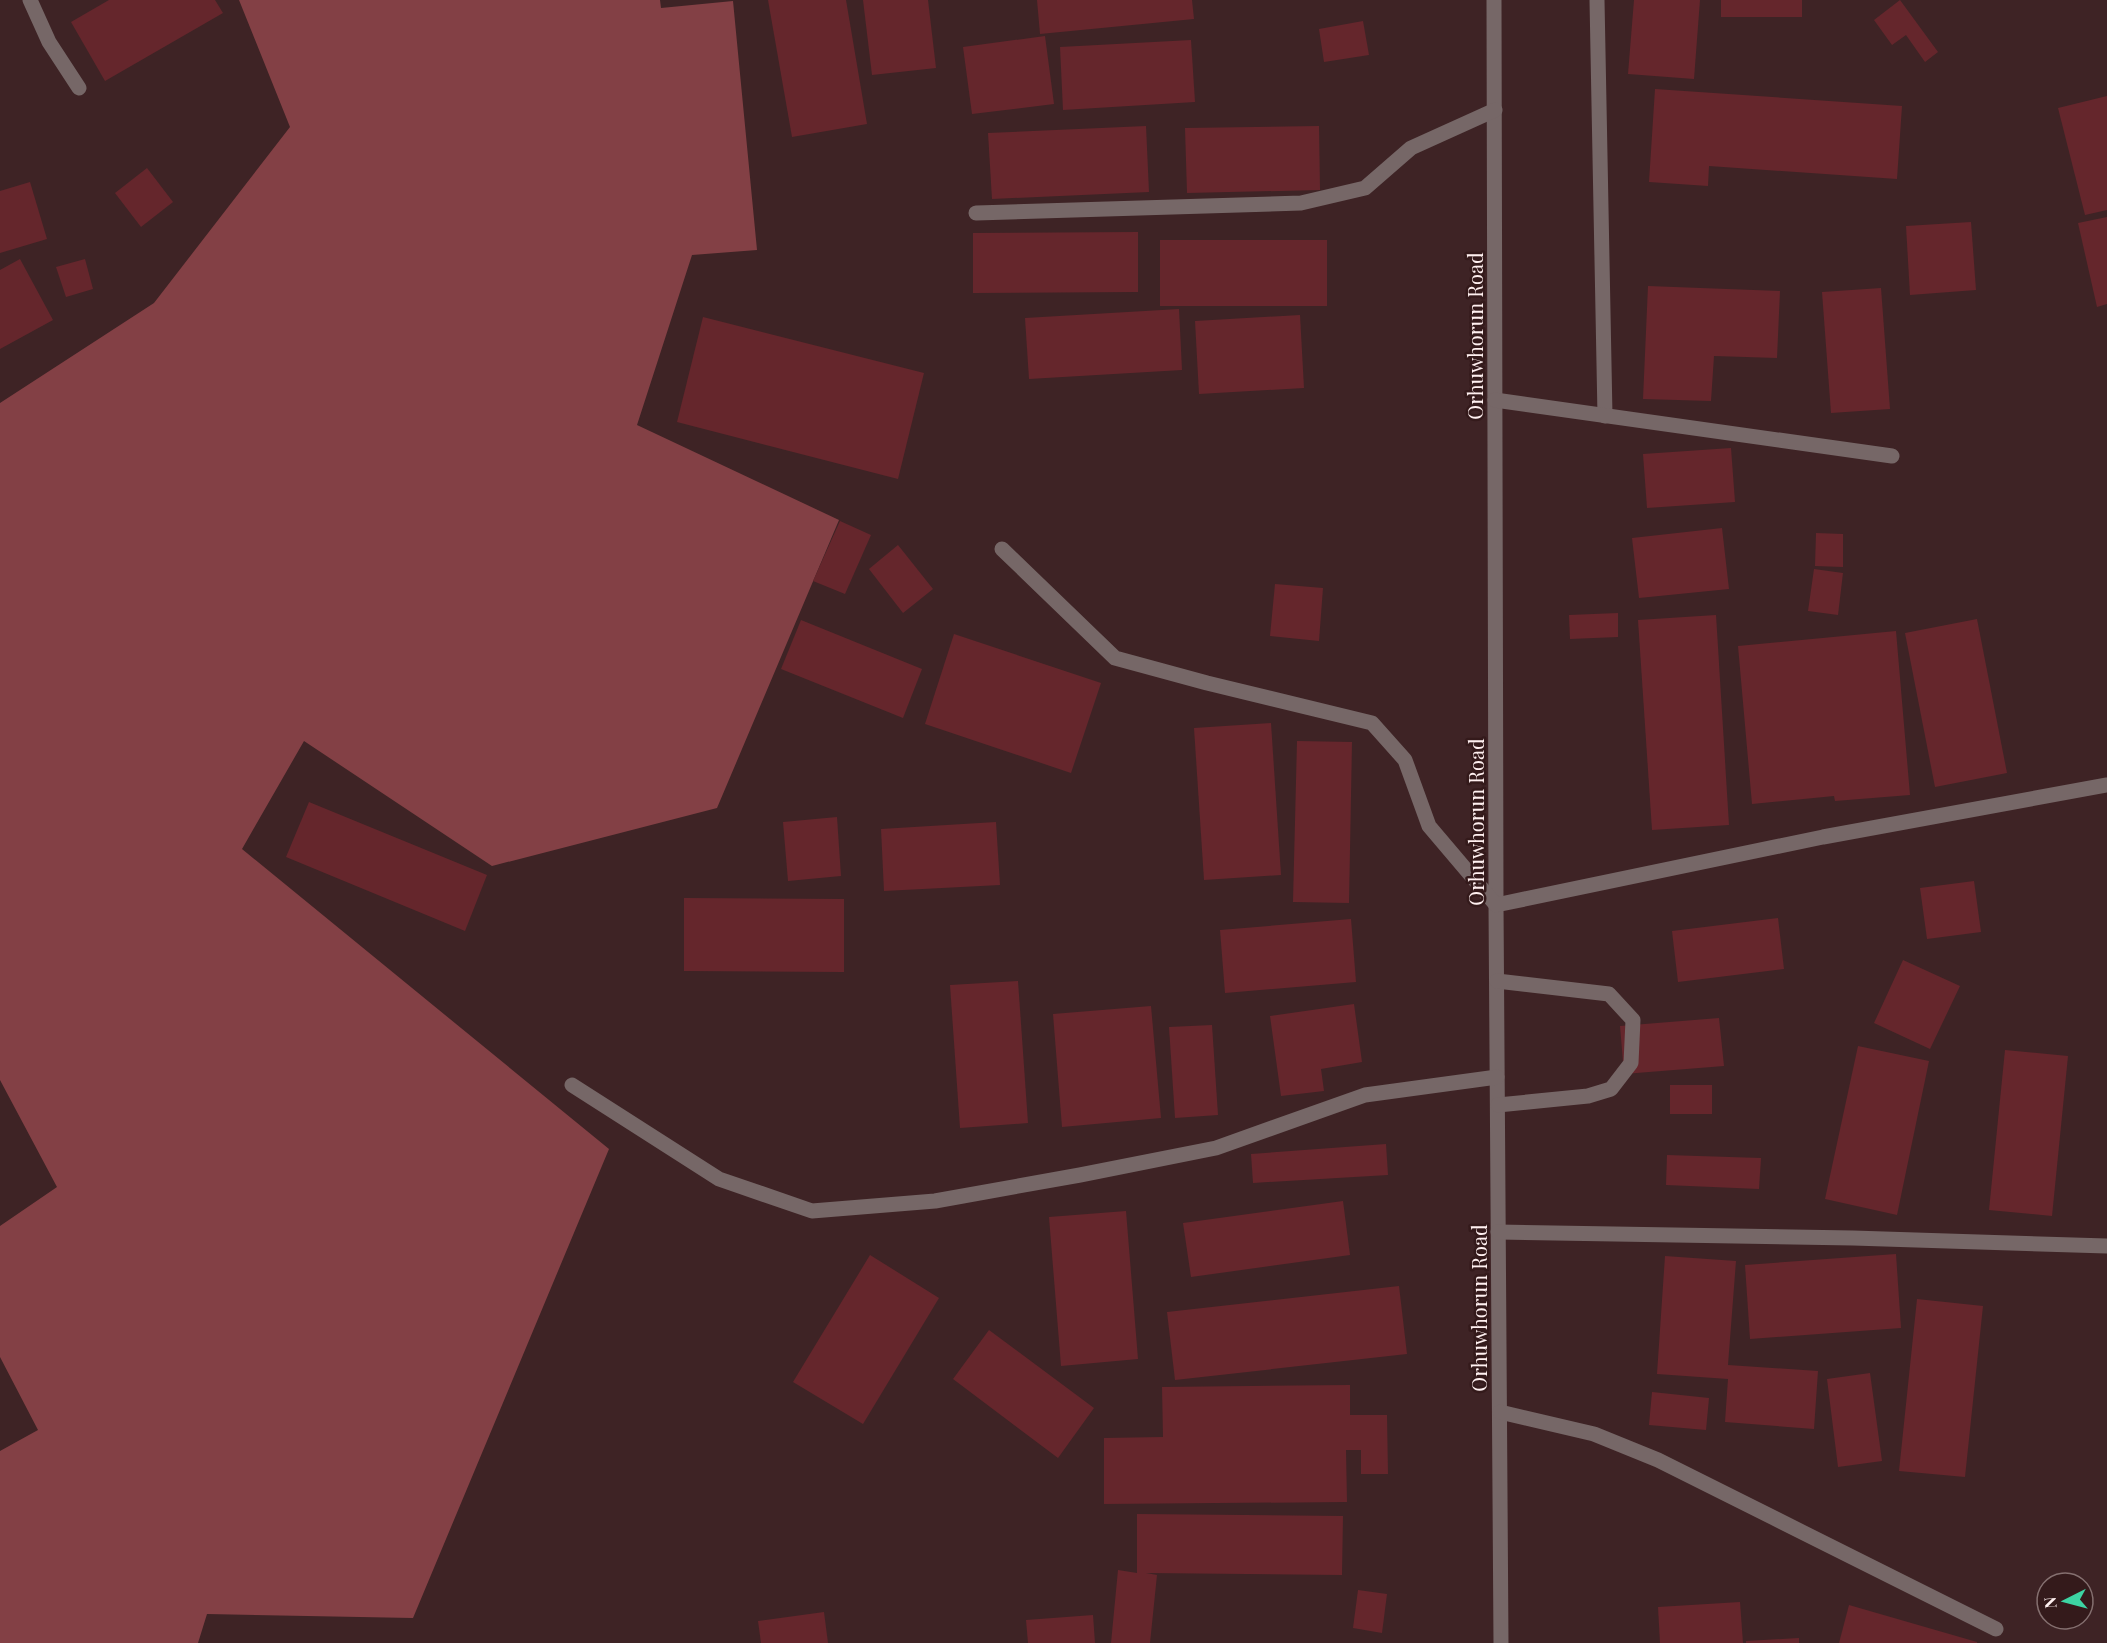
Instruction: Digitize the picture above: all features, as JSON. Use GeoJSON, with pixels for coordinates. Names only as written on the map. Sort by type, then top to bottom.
{"type":"FeatureCollection","features":[{"type":"Feature","properties":{"kind":"street"},"geometry":{"type":"LineString","coordinates":[[30,0],[49,42],[79,88]]}},
{"type":"Feature","properties":{"kind":"street","name":"Orhuwhorun Road"},"geometry":{"type":"LineString","coordinates":[[1494,0],[1496,905],[1501,1643]]}},
{"type":"Feature","properties":{"kind":"street"},"geometry":{"type":"LineString","coordinates":[[1597,0],[1605,416]]}},
{"type":"Feature","properties":{"kind":"street"},"geometry":{"type":"LineString","coordinates":[[976,213],[1301,203],[1365,188],[1411,148],[1495,110]]}},
{"type":"Feature","properties":{"kind":"street"},"geometry":{"type":"LineString","coordinates":[[1495,400],[1892,456]]}},
{"type":"Feature","properties":{"kind":"street"},"geometry":{"type":"LineString","coordinates":[[1002,549],[1115,658],[1372,723],[1405,760],[1429,826],[1496,905],[1823,837],[2107,785]]}},
{"type":"Feature","properties":{"kind":"street"},"geometry":{"type":"LineString","coordinates":[[1497,981],[1609,994],[1633,1020],[1631,1063],[1611,1089],[1588,1096],[1498,1105]]}},
{"type":"Feature","properties":{"kind":"street"},"geometry":{"type":"LineString","coordinates":[[572,1085],[719,1179],[812,1211],[935,1201],[1080,1175],[1216,1148],[1365,1095],[1497,1077]]}},
{"type":"Feature","properties":{"kind":"street"},"geometry":{"type":"LineString","coordinates":[[1498,1232],[1853,1238],[2107,1246]]}},
{"type":"Feature","properties":{"kind":"street"},"geometry":{"type":"LineString","coordinates":[[1500,1412],[1594,1434],[1658,1460],[1996,1629]]}},
{"type":"Feature","properties":{"kind":"shaded area"},"geometry":{"type":"Polygon","coordinates":[[[239,0],[660,0],[661,8],[733,1],[757,250],[692,255],[637,425],[839,520],[717,808],[492,866],[304,741],[242,849],[609,1149],[413,1618],[207,1614],[198,1643],[0,1643],[0,1451],[38,1430],[0,1357],[0,1226],[57,1187],[0,1080],[0,403],[154,303],[290,127],[239,0]]]}},
{"type":"Feature","properties":{"kind":"building"},"geometry":{"type":"Polygon","coordinates":[[[109,0],[215,0],[223,13],[105,81],[71,22],[109,0]]]}},
{"type":"Feature","properties":{"kind":"building"},"geometry":{"type":"Polygon","coordinates":[[[768,0],[846,0],[867,124],[792,137],[768,0]]]}},
{"type":"Feature","properties":{"kind":"building"},"geometry":{"type":"Polygon","coordinates":[[[863,0],[928,0],[936,68],[872,75],[863,0]]]}},
{"type":"Feature","properties":{"kind":"building"},"geometry":{"type":"Polygon","coordinates":[[[1037,0],[1192,0],[1194,19],[1040,34],[1037,0]]]}},
{"type":"Feature","properties":{"kind":"building"},"geometry":{"type":"Polygon","coordinates":[[[1634,0],[1700,0],[1694,79],[1628,74],[1634,0]]]}},
{"type":"Feature","properties":{"kind":"building"},"geometry":{"type":"Polygon","coordinates":[[[1721,0],[1802,0],[1802,17],[1721,17],[1721,0]]]}},
{"type":"Feature","properties":{"kind":"building"},"geometry":{"type":"Polygon","coordinates":[[[1900,0],[1938,52],[1925,62],[1906,35],[1892,45],[1874,20],[1900,0]]]}},
{"type":"Feature","properties":{"kind":"building"},"geometry":{"type":"Polygon","coordinates":[[[1363,21],[1369,55],[1324,62],[1319,29],[1363,21]]]}},
{"type":"Feature","properties":{"kind":"building"},"geometry":{"type":"Polygon","coordinates":[[[1045,36],[1054,104],[972,114],[963,47],[1045,36]]]}},
{"type":"Feature","properties":{"kind":"building"},"geometry":{"type":"Polygon","coordinates":[[[1191,40],[1195,102],[1063,110],[1060,47],[1191,40]]]}},
{"type":"Feature","properties":{"kind":"building"},"geometry":{"type":"Polygon","coordinates":[[[1655,89],[1902,106],[1897,179],[1709,166],[1708,186],[1649,182],[1655,89]]]}},
{"type":"Feature","properties":{"kind":"building"},"geometry":{"type":"Polygon","coordinates":[[[2107,96],[2107,210],[2085,215],[2058,108],[2107,96]]]}},
{"type":"Feature","properties":{"kind":"building"},"geometry":{"type":"Polygon","coordinates":[[[1146,126],[1149,192],[992,199],[988,133],[1146,126]]]}},
{"type":"Feature","properties":{"kind":"building"},"geometry":{"type":"Polygon","coordinates":[[[1319,126],[1320,190],[1187,193],[1185,128],[1319,126]]]}},
{"type":"Feature","properties":{"kind":"building"},"geometry":{"type":"Polygon","coordinates":[[[147,168],[173,202],[141,227],[115,193],[147,168]]]}},
{"type":"Feature","properties":{"kind":"building"},"geometry":{"type":"Polygon","coordinates":[[[30,182],[47,239],[0,253],[0,191],[30,182]]]}},
{"type":"Feature","properties":{"kind":"building"},"geometry":{"type":"Polygon","coordinates":[[[2107,217],[2107,304],[2097,307],[2078,223],[2107,217]]]}},
{"type":"Feature","properties":{"kind":"building"},"geometry":{"type":"Polygon","coordinates":[[[1971,222],[1976,290],[1910,295],[1906,226],[1971,222]]]}},
{"type":"Feature","properties":{"kind":"building"},"geometry":{"type":"Polygon","coordinates":[[[1138,232],[1138,292],[973,293],[973,233],[1138,232]]]}},
{"type":"Feature","properties":{"kind":"building"},"geometry":{"type":"Polygon","coordinates":[[[1160,240],[1327,240],[1327,306],[1160,306],[1160,240]]]}},
{"type":"Feature","properties":{"kind":"building"},"geometry":{"type":"Polygon","coordinates":[[[20,259],[53,320],[0,349],[0,270],[20,259]]]}},
{"type":"Feature","properties":{"kind":"building"},"geometry":{"type":"Polygon","coordinates":[[[85,259],[93,289],[66,297],[56,267],[85,259]]]}},
{"type":"Feature","properties":{"kind":"building"},"geometry":{"type":"Polygon","coordinates":[[[1648,286],[1780,291],[1777,358],[1714,356],[1711,401],[1643,399],[1648,286]]]}},
{"type":"Feature","properties":{"kind":"building"},"geometry":{"type":"Polygon","coordinates":[[[1881,288],[1890,409],[1831,413],[1822,292],[1881,288]]]}},
{"type":"Feature","properties":{"kind":"building"},"geometry":{"type":"Polygon","coordinates":[[[1179,309],[1182,370],[1029,379],[1025,318],[1179,309]]]}},
{"type":"Feature","properties":{"kind":"building"},"geometry":{"type":"Polygon","coordinates":[[[1300,315],[1304,388],[1199,394],[1195,321],[1300,315]]]}},
{"type":"Feature","properties":{"kind":"building"},"geometry":{"type":"Polygon","coordinates":[[[703,317],[924,373],[898,479],[677,422],[703,317]]]}},
{"type":"Feature","properties":{"kind":"building"},"geometry":{"type":"Polygon","coordinates":[[[1731,448],[1735,502],[1647,508],[1643,454],[1731,448]]]}},
{"type":"Feature","properties":{"kind":"building"},"geometry":{"type":"Polygon","coordinates":[[[840,521],[871,535],[845,594],[813,581],[840,521]]]}},
{"type":"Feature","properties":{"kind":"building"},"geometry":{"type":"Polygon","coordinates":[[[1722,528],[1729,589],[1639,598],[1632,538],[1722,528]]]}},
{"type":"Feature","properties":{"kind":"building"},"geometry":{"type":"Polygon","coordinates":[[[1816,533],[1843,534],[1843,567],[1815,566],[1816,533]]]}},
{"type":"Feature","properties":{"kind":"building"},"geometry":{"type":"Polygon","coordinates":[[[898,545],[933,589],[903,613],[869,569],[898,545]]]}},
{"type":"Feature","properties":{"kind":"building"},"geometry":{"type":"Polygon","coordinates":[[[1814,569],[1843,573],[1838,615],[1808,611],[1814,569]]]}},
{"type":"Feature","properties":{"kind":"building"},"geometry":{"type":"Polygon","coordinates":[[[1275,584],[1323,588],[1319,641],[1270,636],[1275,584]]]}},
{"type":"Feature","properties":{"kind":"building"},"geometry":{"type":"Polygon","coordinates":[[[1618,613],[1618,637],[1570,639],[1569,615],[1618,613]]]}},
{"type":"Feature","properties":{"kind":"building"},"geometry":{"type":"Polygon","coordinates":[[[1716,615],[1729,825],[1652,830],[1638,620],[1716,615]]]}},
{"type":"Feature","properties":{"kind":"building"},"geometry":{"type":"Polygon","coordinates":[[[1977,619],[2007,773],[1935,787],[1905,633],[1977,619]]]}},
{"type":"Feature","properties":{"kind":"building"},"geometry":{"type":"Polygon","coordinates":[[[801,620],[922,669],[903,718],[781,669],[801,620]]]}},
{"type":"Feature","properties":{"kind":"building"},"geometry":{"type":"Polygon","coordinates":[[[1896,631],[1910,795],[1835,801],[1834,796],[1752,804],[1738,646],[1896,631]]]}},
{"type":"Feature","properties":{"kind":"building"},"geometry":{"type":"Polygon","coordinates":[[[954,634],[1101,683],[1071,773],[925,724],[954,634]]]}},
{"type":"Feature","properties":{"kind":"building"},"geometry":{"type":"Polygon","coordinates":[[[1271,723],[1281,875],[1204,880],[1194,728],[1271,723]]]}},
{"type":"Feature","properties":{"kind":"building"},"geometry":{"type":"Polygon","coordinates":[[[1297,741],[1352,742],[1349,903],[1293,902],[1297,741]]]}},
{"type":"Feature","properties":{"kind":"building"},"geometry":{"type":"Polygon","coordinates":[[[309,802],[487,875],[465,931],[286,857],[309,802]]]}},
{"type":"Feature","properties":{"kind":"building"},"geometry":{"type":"Polygon","coordinates":[[[837,817],[841,876],[788,881],[783,822],[837,817]]]}},
{"type":"Feature","properties":{"kind":"building"},"geometry":{"type":"Polygon","coordinates":[[[996,822],[1000,885],[884,891],[881,829],[996,822]]]}},
{"type":"Feature","properties":{"kind":"building"},"geometry":{"type":"Polygon","coordinates":[[[1974,881],[1981,932],[1927,939],[1920,888],[1974,881]]]}},
{"type":"Feature","properties":{"kind":"building"},"geometry":{"type":"Polygon","coordinates":[[[684,898],[844,899],[844,972],[684,971],[684,898]]]}},
{"type":"Feature","properties":{"kind":"building"},"geometry":{"type":"Polygon","coordinates":[[[1778,918],[1784,969],[1678,982],[1672,931],[1778,918]]]}},
{"type":"Feature","properties":{"kind":"building"},"geometry":{"type":"Polygon","coordinates":[[[1351,919],[1356,982],[1225,993],[1220,930],[1351,919]]]}},
{"type":"Feature","properties":{"kind":"building"},"geometry":{"type":"Polygon","coordinates":[[[1903,960],[1960,986],[1930,1049],[1874,1023],[1903,960]]]}},
{"type":"Feature","properties":{"kind":"building"},"geometry":{"type":"Polygon","coordinates":[[[1018,981],[1028,1123],[960,1128],[950,985],[1018,981]]]}},
{"type":"Feature","properties":{"kind":"building"},"geometry":{"type":"Polygon","coordinates":[[[1354,1004],[1362,1062],[1321,1069],[1324,1091],[1281,1096],[1270,1016],[1354,1004]]]}},
{"type":"Feature","properties":{"kind":"building"},"geometry":{"type":"Polygon","coordinates":[[[1151,1006],[1161,1118],[1062,1127],[1053,1014],[1151,1006]]]}},
{"type":"Feature","properties":{"kind":"building"},"geometry":{"type":"Polygon","coordinates":[[[1719,1018],[1724,1066],[1624,1074],[1620,1026],[1719,1018]]]}},
{"type":"Feature","properties":{"kind":"building"},"geometry":{"type":"Polygon","coordinates":[[[1212,1025],[1218,1115],[1175,1118],[1169,1027],[1212,1025]]]}},
{"type":"Feature","properties":{"kind":"building"},"geometry":{"type":"Polygon","coordinates":[[[1858,1046],[1929,1061],[1897,1215],[1825,1199],[1858,1046]]]}},
{"type":"Feature","properties":{"kind":"building"},"geometry":{"type":"Polygon","coordinates":[[[2005,1050],[2068,1056],[2052,1216],[1989,1210],[2005,1050]]]}},
{"type":"Feature","properties":{"kind":"building"},"geometry":{"type":"Polygon","coordinates":[[[1670,1085],[1712,1085],[1712,1114],[1670,1114],[1670,1085]]]}},
{"type":"Feature","properties":{"kind":"building"},"geometry":{"type":"Polygon","coordinates":[[[1386,1144],[1388,1175],[1253,1183],[1251,1154],[1386,1144]]]}},
{"type":"Feature","properties":{"kind":"building"},"geometry":{"type":"Polygon","coordinates":[[[1667,1155],[1761,1158],[1759,1189],[1666,1185],[1667,1155]]]}},
{"type":"Feature","properties":{"kind":"building"},"geometry":{"type":"Polygon","coordinates":[[[1343,1201],[1350,1255],[1191,1277],[1183,1223],[1343,1201]]]}},
{"type":"Feature","properties":{"kind":"building"},"geometry":{"type":"Polygon","coordinates":[[[1126,1211],[1138,1359],[1061,1366],[1049,1217],[1126,1211]]]}},
{"type":"Feature","properties":{"kind":"building"},"geometry":{"type":"Polygon","coordinates":[[[1896,1254],[1901,1328],[1750,1339],[1745,1265],[1896,1254]]]}},
{"type":"Feature","properties":{"kind":"building"},"geometry":{"type":"Polygon","coordinates":[[[870,1255],[939,1298],[863,1424],[793,1382],[870,1255]]]}},
{"type":"Feature","properties":{"kind":"building"},"geometry":{"type":"Polygon","coordinates":[[[1665,1256],[1736,1261],[1728,1365],[1818,1371],[1814,1429],[1725,1422],[1728,1379],[1657,1374],[1665,1256]]]}},
{"type":"Feature","properties":{"kind":"building"},"geometry":{"type":"Polygon","coordinates":[[[1399,1286],[1407,1354],[1175,1380],[1167,1312],[1399,1286]]]}},
{"type":"Feature","properties":{"kind":"building"},"geometry":{"type":"Polygon","coordinates":[[[1917,1299],[1983,1306],[1965,1477],[1899,1471],[1917,1299]]]}},
{"type":"Feature","properties":{"kind":"building"},"geometry":{"type":"Polygon","coordinates":[[[989,1330],[1094,1408],[1058,1458],[953,1379],[989,1330]]]}},
{"type":"Feature","properties":{"kind":"building"},"geometry":{"type":"Polygon","coordinates":[[[1870,1373],[1882,1461],[1838,1467],[1827,1379],[1870,1373]]]}},
{"type":"Feature","properties":{"kind":"building"},"geometry":{"type":"Polygon","coordinates":[[[1350,1385],[1350,1415],[1387,1415],[1388,1474],[1361,1474],[1361,1450],[1346,1450],[1347,1502],[1104,1504],[1104,1438],[1163,1437],[1162,1387],[1350,1385]]]}},
{"type":"Feature","properties":{"kind":"building"},"geometry":{"type":"Polygon","coordinates":[[[1652,1392],[1709,1398],[1706,1430],[1649,1425],[1652,1392]]]}},
{"type":"Feature","properties":{"kind":"building"},"geometry":{"type":"Polygon","coordinates":[[[1137,1514],[1343,1516],[1342,1575],[1146,1573],[1157,1575],[1150,1643],[1111,1643],[1118,1570],[1137,1573],[1137,1514]]]}},
{"type":"Feature","properties":{"kind":"building"},"geometry":{"type":"Polygon","coordinates":[[[1358,1590],[1387,1594],[1382,1633],[1353,1628],[1358,1590]]]}},
{"type":"Feature","properties":{"kind":"building"},"geometry":{"type":"Polygon","coordinates":[[[1740,1602],[1743,1643],[1660,1643],[1658,1607],[1740,1602]]]}},
{"type":"Feature","properties":{"kind":"building"},"geometry":{"type":"Polygon","coordinates":[[[1849,1605],[1977,1642],[1977,1643],[1839,1643],[1849,1605]]]}},
{"type":"Feature","properties":{"kind":"building"},"geometry":{"type":"Polygon","coordinates":[[[824,1612],[828,1643],[761,1643],[758,1621],[824,1612]]]}},
{"type":"Feature","properties":{"kind":"building"},"geometry":{"type":"Polygon","coordinates":[[[1093,1615],[1095,1643],[1028,1643],[1026,1620],[1093,1615]]]}},
{"type":"Feature","properties":{"kind":"building"},"geometry":{"type":"Polygon","coordinates":[[[1799,1638],[1799,1643],[1746,1643],[1746,1641],[1799,1638]]]}}]}
